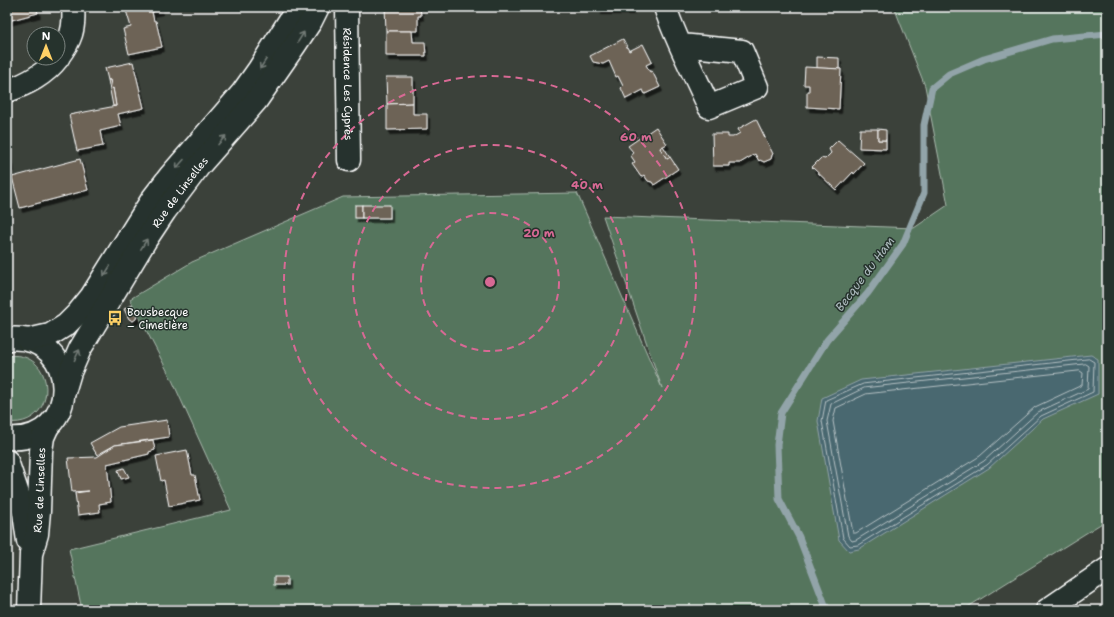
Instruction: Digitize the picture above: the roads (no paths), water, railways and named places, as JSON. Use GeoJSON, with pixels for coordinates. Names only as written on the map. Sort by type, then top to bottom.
{"type":"FeatureCollection","features":[{"type":"Feature","properties":{"kind":"street"},"geometry":{"type":"LineString","coordinates":[[66,47],[71,38],[74,22],[73,7]]}},
{"type":"Feature","properties":{"kind":"street","name":"Rue de Linselles"},"geometry":{"type":"LineString","coordinates":[[15,337],[50,335],[66,325],[78,313],[91,297],[154,198],[170,176],[242,93],[298,7]]}},
{"type":"Feature","properties":{"kind":"street","name":"Rue de Linselles"},"geometry":{"type":"LineString","coordinates":[[31,554],[37,534],[42,444],[48,426],[61,407],[70,372],[80,349],[153,229],[199,166],[256,101],[311,21],[318,7]]}},
{"type":"Feature","properties":{"kind":"street","name":"Résidence Les Cyprès"},"geometry":{"type":"LineString","coordinates":[[347,7],[349,160]]}},
{"type":"Feature","properties":{"kind":"street"},"geometry":{"type":"LineString","coordinates":[[665,7],[681,45]]}},
{"type":"Feature","properties":{"kind":"street"},"geometry":{"type":"LineString","coordinates":[[7,91],[26,84],[41,75],[50,66]]}},
{"type":"Feature","properties":{"kind":"street"},"geometry":{"type":"LineString","coordinates":[[15,337],[35,343],[48,351],[58,363],[63,377],[64,392]]}},
{"type":"Feature","properties":{"kind":"street"},"geometry":{"type":"LineString","coordinates":[[7,438],[15,439],[36,434],[48,426]]}},
{"type":"Feature","properties":{"kind":"street","name":"Rue de Linselles"},"geometry":{"type":"LineString","coordinates":[[7,461],[24,514],[31,554],[28,610]]}},
{"type":"Feature","properties":{"kind":"street"},"geometry":{"type":"LineString","coordinates":[[1047,610],[1107,570]]}},
{"type":"Feature","properties":{"kind":"water"},"geometry":{"type":"Polygon","coordinates":[[[1091,355],[1098,359],[1098,394],[1043,419],[989,468],[859,549],[849,551],[839,540],[818,421],[822,398],[861,380],[1091,355]]]}},
{"type":"Feature","properties":{"kind":"waterway","name":"Becque du Ham"},"geometry":{"type":"LineString","coordinates":[[827,610],[799,537],[779,499],[777,445],[781,413],[827,340],[868,293],[903,244],[924,193],[924,125],[932,88],[949,74],[984,59],[1052,39],[1107,34]]}},
{"type":"Feature","properties":{"kind":"place","name":"Bousbecque – Cimetière"},"geometry":{"type":"Point","coordinates":[115,318]}}]}
